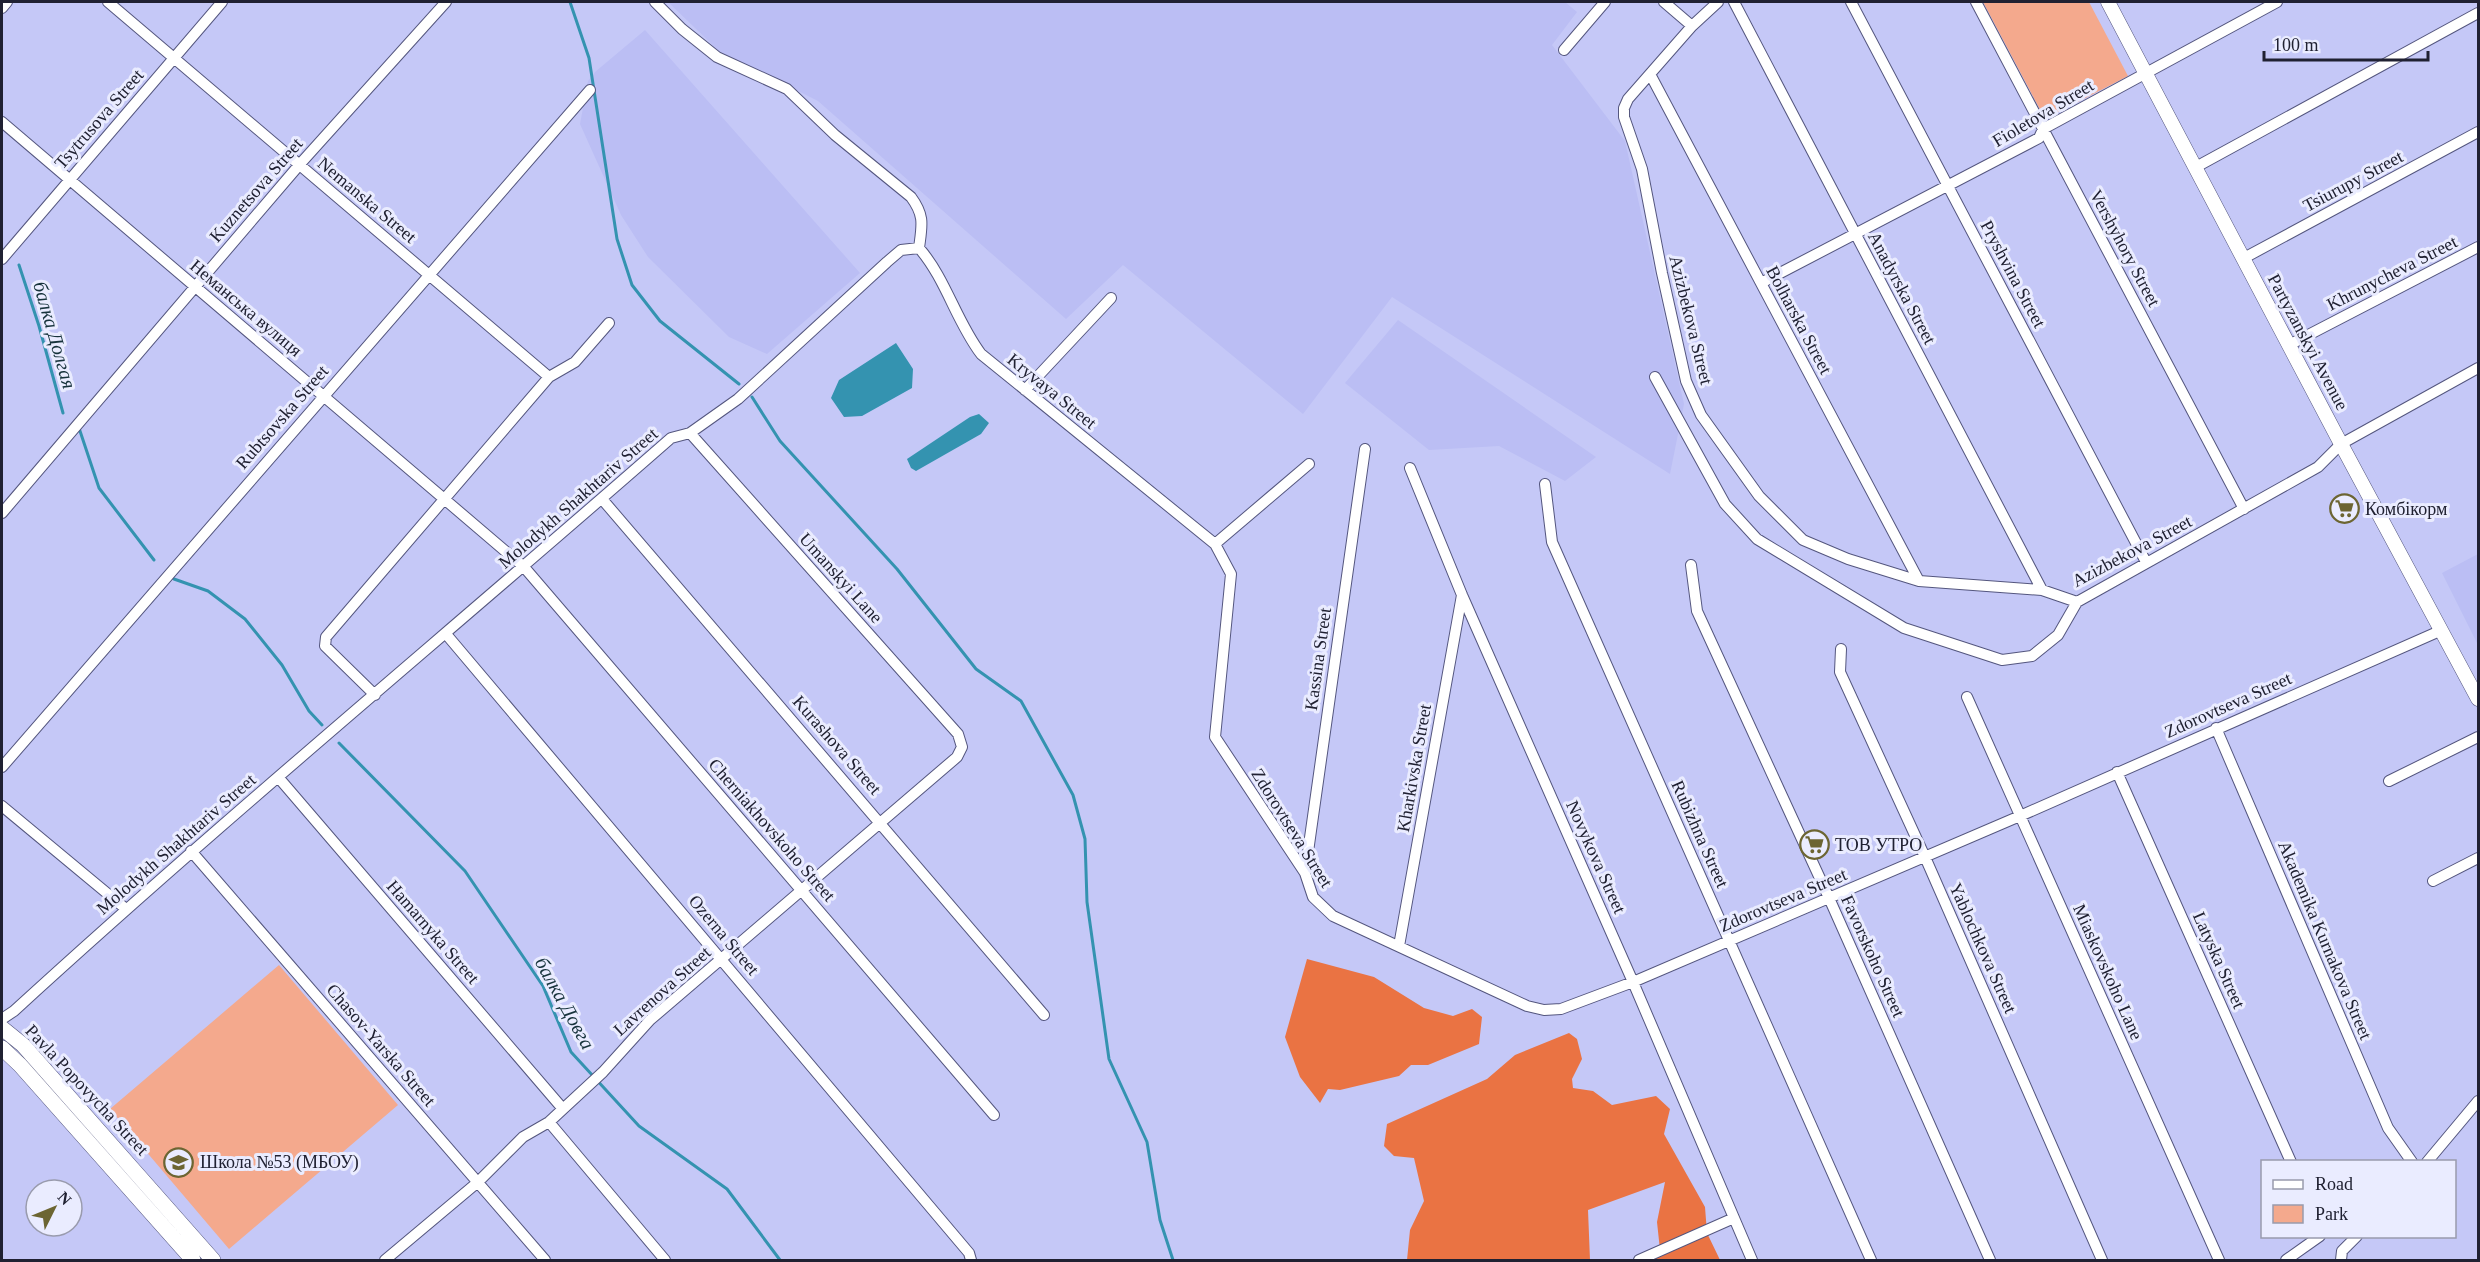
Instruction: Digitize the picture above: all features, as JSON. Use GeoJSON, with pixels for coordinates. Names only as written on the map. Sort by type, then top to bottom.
{"type":"FeatureCollection","features":[{"type":"Feature","properties":{"kind":"main road","name":"Pavla Popovycha Street"},"geometry":{"type":"LineString","coordinates":[[2,1028],[23,1045],[213,1260]]}},
{"type":"Feature","properties":{"kind":"main road","name":"Pavla Popovycha Street"},"geometry":{"type":"LineString","coordinates":[[2,1048],[20,1065],[193,1260]]}},
{"type":"Feature","properties":{"kind":"street"},"geometry":{"type":"LineString","coordinates":[[2,8],[8,2]]}},
{"type":"Feature","properties":{"kind":"street","name":"Nemanska Street"},"geometry":{"type":"LineString","coordinates":[[108,2],[549,377]]}},
{"type":"Feature","properties":{"kind":"street","name":"Tsytrusova Street"},"geometry":{"type":"LineString","coordinates":[[2,259],[222,2]]}},
{"type":"Feature","properties":{"kind":"street","name":"Kuznetsova Street"},"geometry":{"type":"LineString","coordinates":[[2,513],[300,164],[446,2]]}},
{"type":"Feature","properties":{"kind":"street"},"geometry":{"type":"LineString","coordinates":[[655,2],[682,29],[717,57],[787,89],[835,135],[911,197],[920,209],[923,223],[919,248]]}},
{"type":"Feature","properties":{"kind":"street"},"geometry":{"type":"LineString","coordinates":[[1564,50],[1605,2]]}},
{"type":"Feature","properties":{"kind":"street"},"geometry":{"type":"LineString","coordinates":[[1664,2],[1692,26]]}},
{"type":"Feature","properties":{"kind":"street"},"geometry":{"type":"LineString","coordinates":[[1650,74],[1692,26],[1718,2]]}},
{"type":"Feature","properties":{"kind":"street","name":"Anadyrska Street"},"geometry":{"type":"LineString","coordinates":[[1734,2],[2042,590]]}},
{"type":"Feature","properties":{"kind":"street","name":"Pryshvina Street"},"geometry":{"type":"LineString","coordinates":[[1851,2],[2146,562]]}},
{"type":"Feature","properties":{"kind":"street","name":"Vershyhory Street"},"geometry":{"type":"LineString","coordinates":[[1976,2],[2244,509]]}},
{"type":"Feature","properties":{"kind":"street","name":"Partyzanskyi Avenue"},"geometry":{"type":"LineString","coordinates":[[2108,2],[2478,699]]}},
{"type":"Feature","properties":{"kind":"street","name":"Fioletova Street"},"geometry":{"type":"LineString","coordinates":[[1761,283],[2039,138],[2043,129],[2277,2]]}},
{"type":"Feature","properties":{"kind":"street"},"geometry":{"type":"LineString","coordinates":[[2196,167],[2478,13]]}},
{"type":"Feature","properties":{"kind":"street","name":"Azizbekova Street"},"geometry":{"type":"LineString","coordinates":[[1650,74],[1628,99],[1624,108],[1624,117],[1642,169],[1686,381],[1701,415],[1759,496],[1803,540],[1848,560],[1919,582],[2042,590],[2077,602],[2318,467],[2341,444],[2478,369]]}},
{"type":"Feature","properties":{"kind":"street","name":"Bolharska Street"},"geometry":{"type":"LineString","coordinates":[[1650,74],[1919,582]]}},
{"type":"Feature","properties":{"kind":"street","name":"Rubtsovska Street"},"geometry":{"type":"LineString","coordinates":[[2,767],[322,395],[590,90]]}},
{"type":"Feature","properties":{"kind":"street","name":"Неманська вулиця"},"geometry":{"type":"LineString","coordinates":[[2,122],[524,567]]}},
{"type":"Feature","properties":{"kind":"street","name":"Tsiurupy Street"},"geometry":{"type":"LineString","coordinates":[[2244,258],[2478,132]]}},
{"type":"Feature","properties":{"kind":"street","name":"Khrunycheva Street"},"geometry":{"type":"LineString","coordinates":[[2289,345],[2478,247]]}},
{"type":"Feature","properties":{"kind":"street","name":"Kryvaya Street"},"geometry":{"type":"LineString","coordinates":[[919,248],[932,262],[960,322],[981,354],[1215,544],[1231,574],[1215,737]]}},
{"type":"Feature","properties":{"kind":"street","name":"Molodykh Shakhtariv Street"},"geometry":{"type":"LineString","coordinates":[[2,1019],[14,1011],[191,851],[524,567],[671,438],[690,433],[756,383],[901,250],[919,248]]}},
{"type":"Feature","properties":{"kind":"street"},"geometry":{"type":"LineString","coordinates":[[1025,390],[1111,298]]}},
{"type":"Feature","properties":{"kind":"street"},"geometry":{"type":"LineString","coordinates":[[375,695],[325,646],[324,641],[549,377],[575,362],[609,323]]}},
{"type":"Feature","properties":{"kind":"street"},"geometry":{"type":"LineString","coordinates":[[1655,377],[1725,504],[1757,539],[1904,628],[2002,660],[2032,657],[2058,635],[2077,602]]}},
{"type":"Feature","properties":{"kind":"street","name":"Umanskyi Lane"},"geometry":{"type":"LineString","coordinates":[[690,433],[958,734],[962,747]]}},
{"type":"Feature","properties":{"kind":"street","name":"Kassina Street"},"geometry":{"type":"LineString","coordinates":[[1305,873],[1365,449]]}},
{"type":"Feature","properties":{"kind":"street"},"geometry":{"type":"LineString","coordinates":[[1215,544],[1309,464]]}},
{"type":"Feature","properties":{"kind":"street","name":"Novykova Street"},"geometry":{"type":"LineString","coordinates":[[1410,468],[1462,595],[1633,982],[1752,1260]]}},
{"type":"Feature","properties":{"kind":"street","name":"Rubizhna Street"},"geometry":{"type":"LineString","coordinates":[[1545,484],[1552,542],[1871,1260]]}},
{"type":"Feature","properties":{"kind":"street","name":"Kurashova Street"},"geometry":{"type":"LineString","coordinates":[[602,499],[881,821],[1044,1015]]}},
{"type":"Feature","properties":{"kind":"street","name":"Favorskoho Street"},"geometry":{"type":"LineString","coordinates":[[1691,565],[1697,611],[1829,898],[1990,1260]]}},
{"type":"Feature","properties":{"kind":"street","name":"Cherniakhovskoho Street"},"geometry":{"type":"LineString","coordinates":[[524,567],[994,1115]]}},
{"type":"Feature","properties":{"kind":"street","name":"Kharkivska Street"},"geometry":{"type":"LineString","coordinates":[[1399,946],[1462,595]]}},
{"type":"Feature","properties":{"kind":"street","name":"Zdorovtseva Street"},"geometry":{"type":"LineString","coordinates":[[1215,737],[1305,873],[1312,897],[1333,916],[1527,1006],[1544,1010],[1561,1009],[1633,982],[1730,941],[2442,630]]}},
{"type":"Feature","properties":{"kind":"street","name":"Ozerna Street"},"geometry":{"type":"LineString","coordinates":[[446,634],[722,958],[969,1253],[971,1260]]}},
{"type":"Feature","properties":{"kind":"street","name":"Yablochkova Street"},"geometry":{"type":"LineString","coordinates":[[1841,649],[1840,672],[1925,857],[2102,1260]]}},
{"type":"Feature","properties":{"kind":"street","name":"Miaskovskoho Lane"},"geometry":{"type":"LineString","coordinates":[[1967,696],[2219,1260]]}},
{"type":"Feature","properties":{"kind":"street","name":"Akademika Kurnakova Street"},"geometry":{"type":"LineString","coordinates":[[2216,728],[2388,1128],[2411,1160]]}},
{"type":"Feature","properties":{"kind":"street"},"geometry":{"type":"LineString","coordinates":[[2389,782],[2478,737]]}},
{"type":"Feature","properties":{"kind":"street","name":"Lavrenova Street"},"geometry":{"type":"LineString","coordinates":[[386,1260],[478,1182],[523,1137],[549,1122],[603,1072],[650,1020],[957,757],[962,747]]}},
{"type":"Feature","properties":{"kind":"street","name":"Latyska Street"},"geometry":{"type":"LineString","coordinates":[[2117,771],[2291,1160]]}},
{"type":"Feature","properties":{"kind":"street","name":"Hamarnyka Street"},"geometry":{"type":"LineString","coordinates":[[278,777],[563,1109]]}},
{"type":"Feature","properties":{"kind":"street"},"geometry":{"type":"LineString","coordinates":[[2,806],[126,909]]}},
{"type":"Feature","properties":{"kind":"street","name":"Chasov-Yarska Street"},"geometry":{"type":"LineString","coordinates":[[191,851],[546,1260]]}},
{"type":"Feature","properties":{"kind":"street"},"geometry":{"type":"LineString","coordinates":[[2433,881],[2478,858]]}},
{"type":"Feature","properties":{"kind":"street"},"geometry":{"type":"LineString","coordinates":[[2428,1160],[2478,1101]]}},
{"type":"Feature","properties":{"kind":"street"},"geometry":{"type":"LineString","coordinates":[[549,1122],[665,1260]]}},
{"type":"Feature","properties":{"kind":"street"},"geometry":{"type":"LineString","coordinates":[[1639,1260],[1734,1218]]}},
{"type":"Feature","properties":{"kind":"street"},"geometry":{"type":"LineString","coordinates":[[2286,1260],[2317,1238]]}},
{"type":"Feature","properties":{"kind":"street"},"geometry":{"type":"LineString","coordinates":[[2341,1260],[2342,1251],[2355,1238]]}},
{"type":"Feature","properties":{"kind":"shaded area"},"geometry":{"type":"Polygon","coordinates":[[[668,2],[1565,2],[1577,12],[1552,45],[1625,141],[1684,404],[1670,474],[1392,297],[1303,414],[1123,265],[1066,319],[818,101],[719,51],[668,2]]]}},
{"type":"Feature","properties":{"kind":"shaded area"},"geometry":{"type":"Polygon","coordinates":[[[645,30],[860,273],[767,354],[729,337],[648,257],[621,215],[580,124],[588,81],[595,72],[645,30]]]}},
{"type":"Feature","properties":{"kind":"shaded area"},"geometry":{"type":"Polygon","coordinates":[[[1398,320],[1596,457],[1565,481],[1499,446],[1429,450],[1345,383],[1398,320]]]}},
{"type":"Feature","properties":{"kind":"shaded area"},"geometry":{"type":"Polygon","coordinates":[[[896,343],[913,369],[912,388],[862,416],[844,417],[831,398],[839,380],[896,343]]]}},
{"type":"Feature","properties":{"kind":"shaded area"},"geometry":{"type":"Polygon","coordinates":[[[979,414],[989,423],[981,434],[916,471],[911,468],[907,459],[970,417],[979,414]]]}},
{"type":"Feature","properties":{"kind":"shaded area"},"geometry":{"type":"Polygon","coordinates":[[[2478,554],[2478,645],[2442,573],[2478,554]]]}},
{"type":"Feature","properties":{"kind":"shaded area"},"geometry":{"type":"Polygon","coordinates":[[[1307,959],[1374,977],[1424,1008],[1453,1016],[1472,1009],[1482,1017],[1479,1044],[1428,1065],[1411,1065],[1399,1076],[1340,1090],[1328,1089],[1320,1103],[1300,1077],[1285,1037],[1307,959]]]}},
{"type":"Feature","properties":{"kind":"shaded area"},"geometry":{"type":"Polygon","coordinates":[[[1569,1033],[1577,1039],[1582,1059],[1572,1079],[1573,1088],[1593,1091],[1612,1105],[1656,1096],[1670,1109],[1664,1134],[1705,1207],[1707,1233],[1720,1260],[1642,1260],[1660,1250],[1657,1222],[1665,1182],[1588,1210],[1590,1260],[1407,1260],[1410,1230],[1424,1201],[1414,1158],[1394,1156],[1384,1146],[1387,1124],[1487,1079],[1515,1055],[1569,1033]]]}},
{"type":"Feature","properties":{"kind":"green space"},"geometry":{"type":"Polygon","coordinates":[[[1983,2],[2089,2],[2128,76],[2045,119],[1983,2]]]}},
{"type":"Feature","properties":{"kind":"green space"},"geometry":{"type":"Polygon","coordinates":[[[279,965],[398,1105],[229,1249],[110,1109],[279,965]]]}},
{"type":"Feature","properties":{"kind":"waterway"},"geometry":{"type":"LineString","coordinates":[[570,2],[589,58],[617,239],[632,285],[660,321],[739,384]]}},
{"type":"Feature","properties":{"kind":"waterway","name":"балка Долгая"},"geometry":{"type":"LineString","coordinates":[[19,265],[63,413]]}},
{"type":"Feature","properties":{"kind":"waterway"},"geometry":{"type":"LineString","coordinates":[[752,397],[780,441],[897,569],[976,669],[1021,701],[1073,795],[1085,839],[1087,902],[1109,1059],[1147,1142],[1160,1220],[1173,1260]]}},
{"type":"Feature","properties":{"kind":"waterway","name":"балка Довга"},"geometry":{"type":"LineString","coordinates":[[79,428],[99,488],[154,560]]}},
{"type":"Feature","properties":{"kind":"waterway","name":"балка Довга"},"geometry":{"type":"LineString","coordinates":[[174,579],[208,591],[245,619],[282,665],[309,711],[322,725]]}},
{"type":"Feature","properties":{"kind":"waterway","name":"балка Довга"},"geometry":{"type":"LineString","coordinates":[[339,743],[465,871],[543,986],[571,1052],[639,1126],[727,1189],[780,1260]]}},
{"type":"Feature","properties":{"kind":"place","name":"Комбікорм"},"geometry":{"type":"Point","coordinates":[2344,509]}},
{"type":"Feature","properties":{"kind":"place","name":"ТОВ УТРО"},"geometry":{"type":"Point","coordinates":[1814,845]}},
{"type":"Feature","properties":{"kind":"place","name":"Школа №53 (МБОУ)"},"geometry":{"type":"Point","coordinates":[179,1162]}}]}
